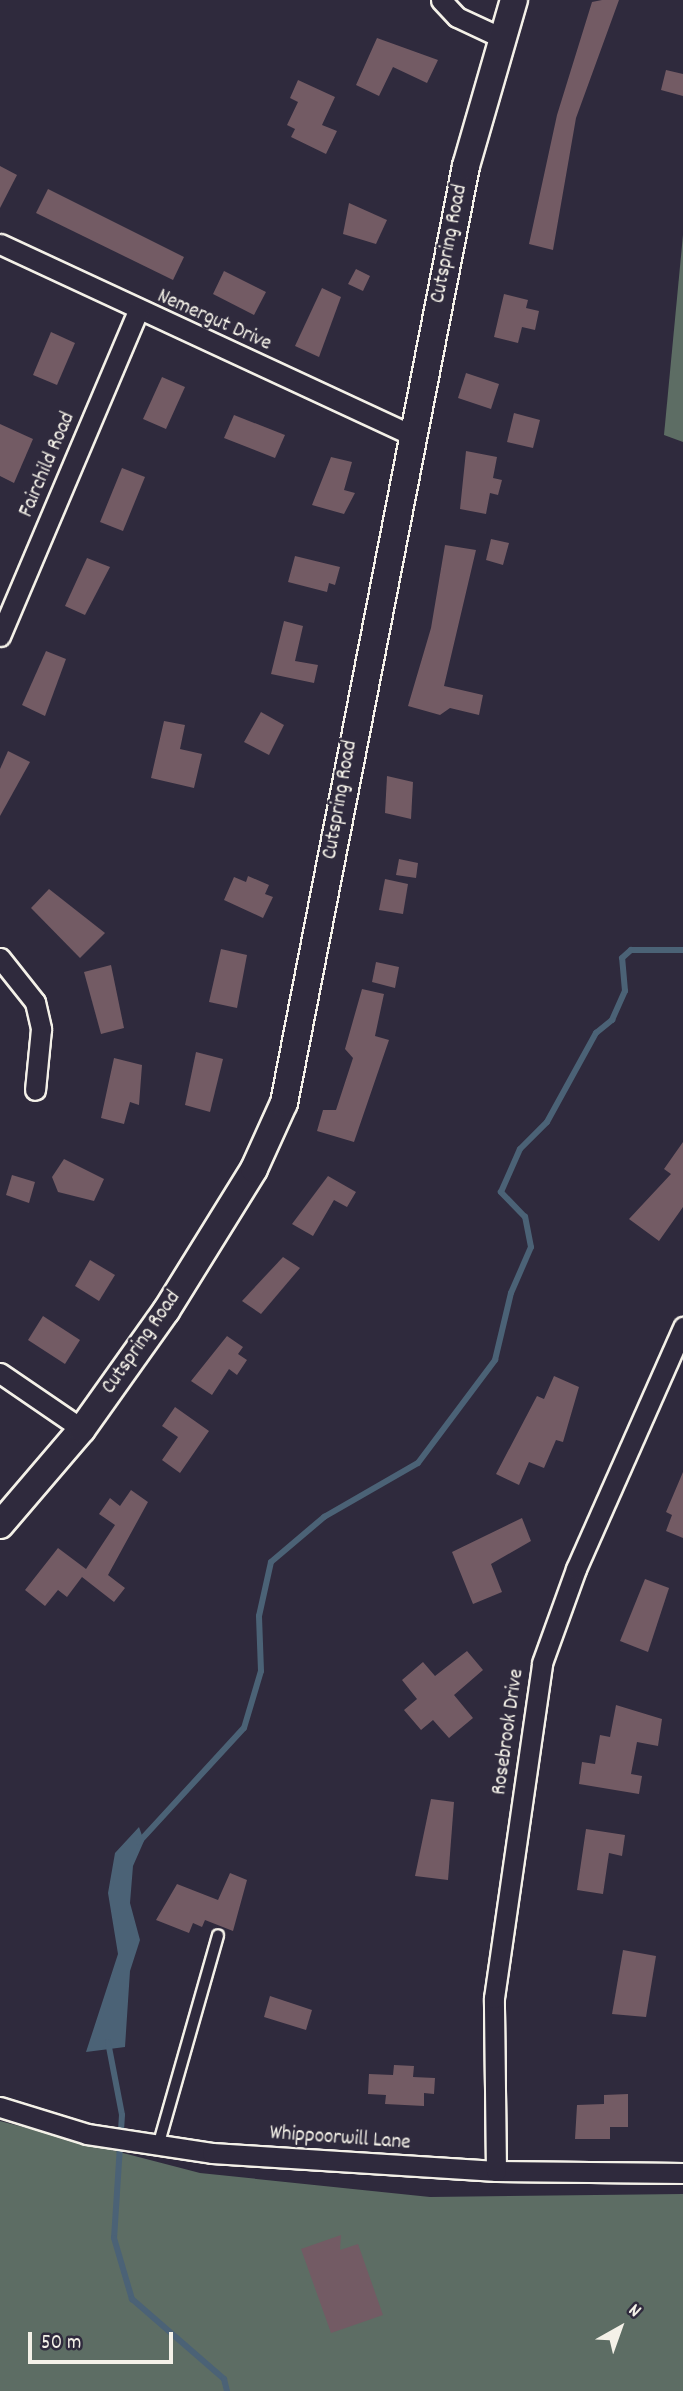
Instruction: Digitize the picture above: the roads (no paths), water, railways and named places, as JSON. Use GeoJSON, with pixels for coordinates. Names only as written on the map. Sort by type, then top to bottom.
{"type":"FeatureCollection","features":[{"type":"Feature","properties":{"kind":"street"},"geometry":{"type":"LineString","coordinates":[[441,0],[457,16],[500,37]]}},
{"type":"Feature","properties":{"kind":"street","name":"Cutspring Road"},"geometry":{"type":"LineString","coordinates":[[0,1525],[82,1429],[166,1311],[254,1169],[284,1103],[468,158],[500,37],[514,0]]}},
{"type":"Feature","properties":{"kind":"street","name":"Nemergut Drive"},"geometry":{"type":"LineString","coordinates":[[0,244],[138,312],[412,435]]}},
{"type":"Feature","properties":{"kind":"street","name":"Fairchild Road"},"geometry":{"type":"LineString","coordinates":[[0,636],[138,312]]}},
{"type":"Feature","properties":{"kind":"street"},"geometry":{"type":"LineString","coordinates":[[0,958],[35,1002],[41,1029],[35,1090]]}},
{"type":"Feature","properties":{"kind":"street","name":"Rosebrook Drive"},"geometry":{"type":"LineString","coordinates":[[496,2171],[494,1998],[542,1663],[586,1544],[683,1327]]}},
{"type":"Feature","properties":{"kind":"street"},"geometry":{"type":"LineString","coordinates":[[0,1373],[82,1429]]}},
{"type":"Feature","properties":{"kind":"street","name":"Whippoorwill Lane"},"geometry":{"type":"LineString","coordinates":[[0,2107],[87,2134],[154,2146],[496,2171],[683,2173]]}},
{"type":"Feature","properties":{"kind":"lane"},"geometry":{"type":"LineString","coordinates":[[154,2146],[219,1935]]}},
{"type":"Feature","properties":{"kind":"water"},"geometry":{"type":"Polygon","coordinates":[[[139,1827],[144,1841],[133,1866],[130,1903],[140,1940],[130,1971],[125,2047],[86,2052],[118,1954],[108,1893],[115,1853],[139,1827]]]}},
{"type":"Feature","properties":{"kind":"waterway"},"geometry":{"type":"LineString","coordinates":[[139,1842],[244,1728],[261,1671],[259,1616],[271,1562],[324,1517],[418,1463],[495,1360],[511,1293],[531,1247],[525,1217],[501,1192],[520,1149],[547,1122],[596,1033],[612,1020],[625,991],[622,958],[631,950],[683,950]]}},
{"type":"Feature","properties":{"kind":"waterway"},"geometry":{"type":"LineString","coordinates":[[108,2042],[122,2115],[114,2238],[132,2299],[224,2379],[227,2391]]}}]}
